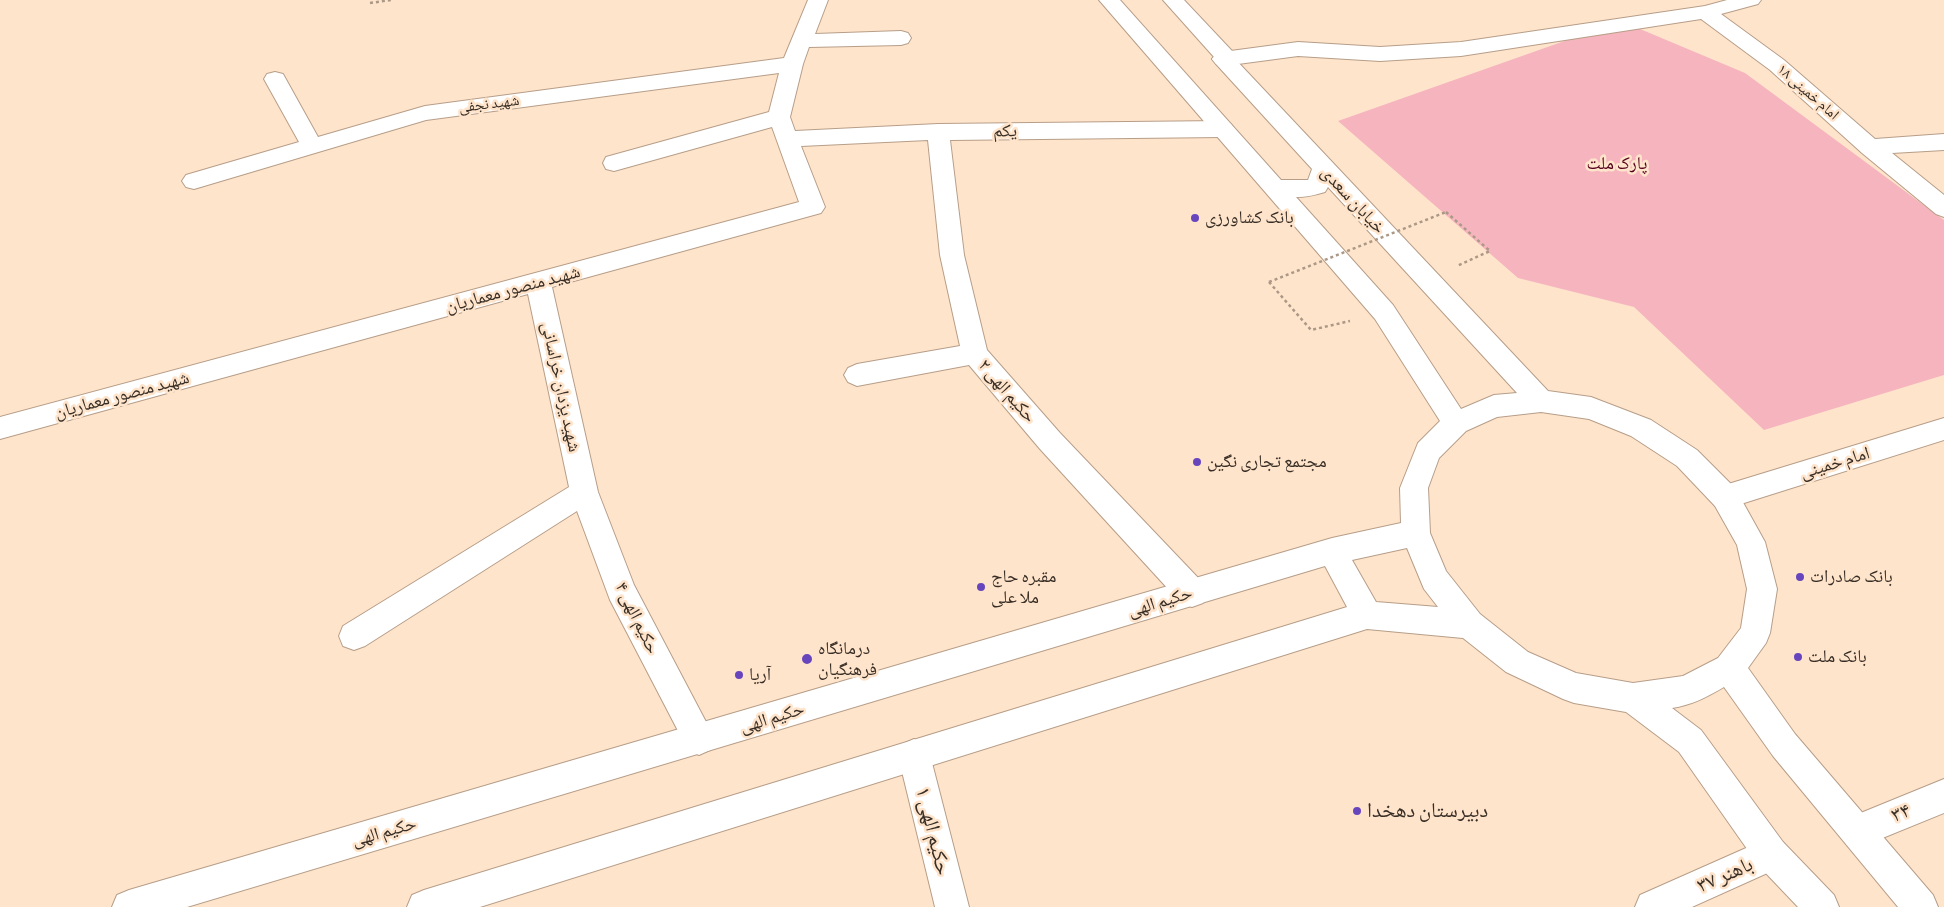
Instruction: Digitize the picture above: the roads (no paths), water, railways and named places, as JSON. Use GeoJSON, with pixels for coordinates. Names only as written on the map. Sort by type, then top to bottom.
{"type":"FeatureCollection","features":[{"type":"Feature","properties":{"kind":"street"},"geometry":{"type":"LineString","coordinates":[[614,163],[779,116],[792,64],[818,0]]}},
{"type":"Feature","properties":{"kind":"street"},"geometry":{"type":"LineString","coordinates":[[1109,0],[1384,312],[1456,423]]}},
{"type":"Feature","properties":{"kind":"street","name":"خیابان سعدی"},"geometry":{"type":"LineString","coordinates":[[1173,0],[1226,57],[1223,59],[1323,168],[1541,401]]}},
{"type":"Feature","properties":{"kind":"street"},"geometry":{"type":"LineString","coordinates":[[1223,59],[1298,48],[1380,54],[1461,50],[1705,12],[1751,0]]}},
{"type":"Feature","properties":{"kind":"street","name":"امام خمینی ۱۸"},"geometry":{"type":"LineString","coordinates":[[1705,12],[1777,65],[1870,147],[1944,208]]}},
{"type":"Feature","properties":{"kind":"street"},"geometry":{"type":"LineString","coordinates":[[802,41],[901,38]]}},
{"type":"Feature","properties":{"kind":"street","name":"شهید نجفی"},"geometry":{"type":"LineString","coordinates":[[194,181],[425,113],[792,64]]}},
{"type":"Feature","properties":{"kind":"street"},"geometry":{"type":"LineString","coordinates":[[275,79],[312,146]]}},
{"type":"Feature","properties":{"kind":"street","name":"شهید منصور معماریان"},"geometry":{"type":"LineString","coordinates":[[0,428],[813,207],[779,116]]}},
{"type":"Feature","properties":{"kind":"street","name":"یکم"},"geometry":{"type":"LineString","coordinates":[[787,139],[938,132],[1223,129]]}},
{"type":"Feature","properties":{"kind":"street","name":"حکیم الهی ۲"},"geometry":{"type":"LineString","coordinates":[[938,132],[952,255],[975,354],[1050,441],[1192,593]]}},
{"type":"Feature","properties":{"kind":"street"},"geometry":{"type":"LineString","coordinates":[[1870,147],[1944,142]]}},
{"type":"Feature","properties":{"kind":"street"},"geometry":{"type":"LineString","coordinates":[[1275,188],[1308,190],[1316,186],[1320,181],[1323,168]]}},
{"type":"Feature","properties":{"kind":"street","name":"شهید یزدان خراسانی"},"geometry":{"type":"LineString","coordinates":[[538,282],[584,492]]}},
{"type":"Feature","properties":{"kind":"street"},"geometry":{"type":"LineString","coordinates":[[856,376],[975,354]]}},
{"type":"Feature","properties":{"kind":"street"},"geometry":{"type":"LineString","coordinates":[[1541,401],[1591,408],[1641,428],[1687,458],[1725,497],[1751,542],[1762,589],[1754,633],[1729,668],[1687,691],[1633,698],[1574,688],[1516,662],[1469,624],[1434,579],[1416,532],[1414,488],[1428,451],[1456,423],[1494,406],[1541,401]]}},
{"type":"Feature","properties":{"kind":"street","name":"امام خمینی"},"geometry":{"type":"LineString","coordinates":[[1725,497],[1944,429]]}},
{"type":"Feature","properties":{"kind":"street"},"geometry":{"type":"LineString","coordinates":[[354,636],[584,492]]}},
{"type":"Feature","properties":{"kind":"street","name":"حکیم الهی ۴"},"geometry":{"type":"LineString","coordinates":[[584,492],[621,590],[698,739]]}},
{"type":"Feature","properties":{"kind":"street","name":"حکیم الهی"},"geometry":{"type":"LineString","coordinates":[[129,907],[1332,551],[1416,532]]}},
{"type":"Feature","properties":{"kind":"street"},"geometry":{"type":"LineString","coordinates":[[1332,551],[1368,615]]}},
{"type":"Feature","properties":{"kind":"street"},"geometry":{"type":"LineString","coordinates":[[424,907],[1368,615],[1469,624]]}},
{"type":"Feature","properties":{"kind":"street"},"geometry":{"type":"LineString","coordinates":[[1729,668],[1784,745],[1921,907]]}},
{"type":"Feature","properties":{"kind":"street"},"geometry":{"type":"LineString","coordinates":[[1633,698],[1690,741],[1770,854],[1822,907]]}},
{"type":"Feature","properties":{"kind":"street","name":"حکیم الهی ۱"},"geometry":{"type":"LineString","coordinates":[[914,755],[952,907]]}},
{"type":"Feature","properties":{"kind":"street","name":"۳۴"},"geometry":{"type":"LineString","coordinates":[[1858,831],[1944,796]]}},
{"type":"Feature","properties":{"kind":"street","name":"باهنر ۳۷"},"geometry":{"type":"LineString","coordinates":[[1652,907],[1770,854]]}},
{"type":"Feature","properties":{"kind":"place","name":"بانک کشاورزی"},"geometry":{"type":"Point","coordinates":[1195,218]}},
{"type":"Feature","properties":{"kind":"place","name":"مجتمع تجاری نگین"},"geometry":{"type":"Point","coordinates":[1197,462]}},
{"type":"Feature","properties":{"kind":"place","name":"بانک صادرات"},"geometry":{"type":"Point","coordinates":[1800,577]}},
{"type":"Feature","properties":{"kind":"place","name":"مقبره حاج ملا علی"},"geometry":{"type":"Point","coordinates":[981,587]}},
{"type":"Feature","properties":{"kind":"place","name":"بانک ملت"},"geometry":{"type":"Point","coordinates":[1798,657]}},
{"type":"Feature","properties":{"kind":"place","name":"درمانگاه فرهنگیان"},"geometry":{"type":"Point","coordinates":[807,659]}},
{"type":"Feature","properties":{"kind":"place","name":"آریا"},"geometry":{"type":"Point","coordinates":[739,675]}},
{"type":"Feature","properties":{"kind":"place","name":"دبیرستان دهخدا"},"geometry":{"type":"Point","coordinates":[1357,811]}},
{"type":"Feature","properties":{"kind":"park label","name":"پارک ملت"},"geometry":{"type":"Point","coordinates":[1617,164]}}]}
